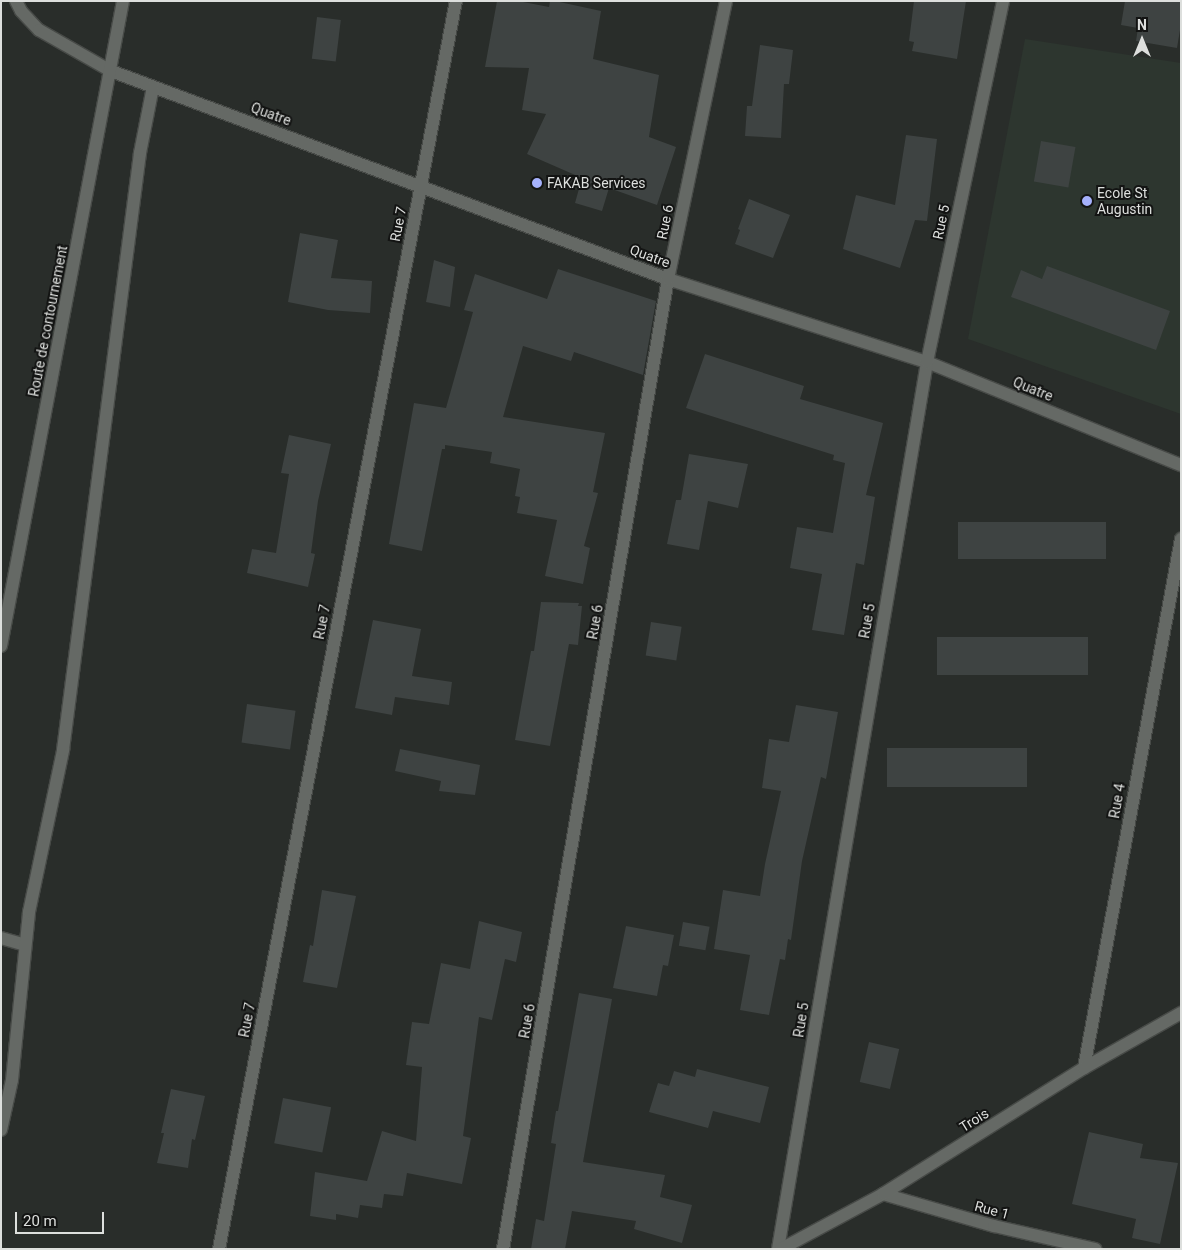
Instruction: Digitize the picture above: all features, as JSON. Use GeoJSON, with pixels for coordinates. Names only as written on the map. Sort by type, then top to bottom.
{"type":"FeatureCollection","features":[{"type":"Feature","properties":{"kind":"street","name":"Quatre"},"geometry":{"type":"LineString","coordinates":[[16,1],[21,11],[39,30],[110,71],[668,279],[926,362],[1181,465]]}},
{"type":"Feature","properties":{"kind":"street","name":"Route de contournement"},"geometry":{"type":"LineString","coordinates":[[1,646],[123,1]]}},
{"type":"Feature","properties":{"kind":"street","name":"Rue 7"},"geometry":{"type":"LineString","coordinates":[[219,1249],[456,1]]}},
{"type":"Feature","properties":{"kind":"street","name":"Rue 6"},"geometry":{"type":"LineString","coordinates":[[504,1249],[668,279],[726,1]]}},
{"type":"Feature","properties":{"kind":"street","name":"Rue 5"},"geometry":{"type":"LineString","coordinates":[[779,1249],[926,362],[1003,1]]}},
{"type":"Feature","properties":{"kind":"street"},"geometry":{"type":"LineString","coordinates":[[1,1130],[12,1080],[29,912],[63,750],[140,153],[153,87]]}},
{"type":"Feature","properties":{"kind":"street","name":"Rue 4"},"geometry":{"type":"LineString","coordinates":[[1084,1068],[1181,539]]}},
{"type":"Feature","properties":{"kind":"street"},"geometry":{"type":"LineString","coordinates":[[1,938],[25,945]]}},
{"type":"Feature","properties":{"kind":"street","name":"Trois"},"geometry":{"type":"LineString","coordinates":[[779,1249],[882,1194],[1084,1068],[1181,1012]]}},
{"type":"Feature","properties":{"kind":"street","name":"Rue 1"},"geometry":{"type":"LineString","coordinates":[[882,1194],[994,1226],[1095,1249]]}},
{"type":"Feature","properties":{"kind":"shaded area","name":"Ecole St Augustin"},"geometry":{"type":"Polygon","coordinates":[[[1025,39],[1181,63],[1181,414],[968,339],[1025,39]]]}},
{"type":"Feature","properties":{"kind":"building"},"geometry":{"type":"Polygon","coordinates":[[[497,1],[518,1],[549,7],[550,1],[555,1],[601,11],[593,59],[659,75],[649,137],[676,147],[657,205],[609,188],[602,211],[575,203],[582,178],[527,154],[546,114],[522,110],[529,68],[485,67],[497,1]]]}},
{"type":"Feature","properties":{"kind":"building"},"geometry":{"type":"Polygon","coordinates":[[[914,1],[966,1],[957,59],[912,51],[914,42],[909,41],[914,1]]]}},
{"type":"Feature","properties":{"kind":"building"},"geometry":{"type":"Polygon","coordinates":[[[1125,1],[1181,1],[1181,24],[1177,48],[1136,41],[1138,28],[1121,25],[1125,1]]]}},
{"type":"Feature","properties":{"kind":"building"},"geometry":{"type":"Polygon","coordinates":[[[317,17],[341,20],[336,62],[312,59],[317,17]]]}},
{"type":"Feature","properties":{"kind":"building"},"geometry":{"type":"Polygon","coordinates":[[[760,45],[793,50],[789,84],[784,84],[781,138],[745,136],[747,106],[752,106],[760,45]]]}},
{"type":"Feature","properties":{"kind":"building"},"geometry":{"type":"Polygon","coordinates":[[[906,135],[937,139],[927,221],[915,220],[900,268],[843,249],[856,195],[895,205],[906,135]]]}},
{"type":"Feature","properties":{"kind":"building"},"geometry":{"type":"Polygon","coordinates":[[[1041,141],[1075,147],[1068,187],[1034,181],[1041,141]]]}},
{"type":"Feature","properties":{"kind":"building"},"geometry":{"type":"Polygon","coordinates":[[[749,199],[790,215],[773,258],[735,244],[740,230],[738,229],[749,199]]]}},
{"type":"Feature","properties":{"kind":"building"},"geometry":{"type":"Polygon","coordinates":[[[300,233],[338,240],[331,278],[372,281],[370,313],[328,310],[288,302],[300,233]]]}},
{"type":"Feature","properties":{"kind":"building"},"geometry":{"type":"Polygon","coordinates":[[[434,260],[455,267],[450,307],[426,302],[434,260]]]}},
{"type":"Feature","properties":{"kind":"building"},"geometry":{"type":"Polygon","coordinates":[[[1047,266],[1170,311],[1156,350],[1011,297],[1021,270],[1042,279],[1047,266]]]}},
{"type":"Feature","properties":{"kind":"building"},"geometry":{"type":"Polygon","coordinates":[[[558,269],[656,301],[643,375],[574,352],[571,361],[523,346],[503,417],[605,433],[593,492],[598,493],[584,546],[590,548],[583,584],[545,576],[557,520],[517,513],[520,497],[515,496],[520,469],[490,463],[492,452],[445,445],[445,449],[442,449],[422,551],[389,544],[414,403],[446,408],[473,312],[464,310],[475,274],[547,299],[558,269]]]}},
{"type":"Feature","properties":{"kind":"building"},"geometry":{"type":"Polygon","coordinates":[[[705,354],[804,386],[800,399],[883,423],[866,495],[875,497],[864,565],[856,563],[844,635],[812,630],[822,574],[790,568],[797,527],[833,533],[845,463],[833,460],[834,455],[686,408],[705,354]]]}},
{"type":"Feature","properties":{"kind":"building"},"geometry":{"type":"Polygon","coordinates":[[[289,435],[331,444],[318,501],[311,553],[315,554],[308,587],[247,573],[252,549],[276,553],[289,474],[281,473],[289,435]]]}},
{"type":"Feature","properties":{"kind":"building"},"geometry":{"type":"Polygon","coordinates":[[[689,454],[748,464],[738,508],[708,501],[699,550],[667,544],[676,500],[681,500],[689,454]]]}},
{"type":"Feature","properties":{"kind":"building"},"geometry":{"type":"Polygon","coordinates":[[[958,522],[1106,522],[1106,559],[958,559],[958,522]]]}},
{"type":"Feature","properties":{"kind":"building"},"geometry":{"type":"Polygon","coordinates":[[[541,602],[579,603],[578,606],[582,606],[578,645],[569,644],[550,746],[515,740],[531,651],[534,651],[541,602]]]}},
{"type":"Feature","properties":{"kind":"building"},"geometry":{"type":"Polygon","coordinates":[[[373,620],[421,629],[412,676],[452,682],[449,705],[395,697],[392,715],[355,708],[373,620]]]}},
{"type":"Feature","properties":{"kind":"building"},"geometry":{"type":"Polygon","coordinates":[[[651,622],[682,627],[676,660],[646,656],[651,622]]]}},
{"type":"Feature","properties":{"kind":"building"},"geometry":{"type":"Polygon","coordinates":[[[937,637],[1088,637],[1088,675],[937,675],[937,637]]]}},
{"type":"Feature","properties":{"kind":"building"},"geometry":{"type":"Polygon","coordinates":[[[247,704],[296,711],[290,749],[242,743],[247,704]]]}},
{"type":"Feature","properties":{"kind":"building"},"geometry":{"type":"Polygon","coordinates":[[[796,705],[838,712],[826,779],[821,777],[802,861],[791,940],[788,939],[785,960],[780,959],[769,1015],[740,1010],[750,955],[714,949],[723,890],[760,896],[781,791],[762,788],[769,739],[789,742],[796,705]]]}},
{"type":"Feature","properties":{"kind":"building"},"geometry":{"type":"Polygon","coordinates":[[[887,748],[1027,748],[1027,787],[887,787],[887,748]]]}},
{"type":"Feature","properties":{"kind":"building"},"geometry":{"type":"Polygon","coordinates":[[[400,749],[480,765],[475,795],[439,791],[441,781],[395,771],[400,749]]]}},
{"type":"Feature","properties":{"kind":"building"},"geometry":{"type":"Polygon","coordinates":[[[322,890],[356,896],[337,988],[303,982],[310,945],[313,946],[322,890]]]}},
{"type":"Feature","properties":{"kind":"building"},"geometry":{"type":"Polygon","coordinates":[[[479,921],[522,932],[516,962],[505,959],[492,1020],[479,1017],[463,1136],[471,1138],[462,1184],[407,1173],[403,1196],[384,1194],[382,1208],[360,1205],[358,1218],[336,1214],[336,1220],[310,1216],[315,1172],[367,1181],[382,1131],[416,1141],[422,1067],[406,1065],[412,1022],[429,1024],[441,963],[470,969],[479,921]]]}},
{"type":"Feature","properties":{"kind":"building"},"geometry":{"type":"Polygon","coordinates":[[[683,922],[710,927],[705,950],[679,946],[683,922]]]}},
{"type":"Feature","properties":{"kind":"building"},"geometry":{"type":"Polygon","coordinates":[[[626,926],[674,935],[668,966],[663,965],[657,996],[613,988],[626,926]]]}},
{"type":"Feature","properties":{"kind":"building"},"geometry":{"type":"Polygon","coordinates":[[[579,993],[612,999],[583,1162],[665,1175],[660,1197],[692,1205],[682,1243],[634,1229],[636,1221],[572,1211],[565,1249],[531,1249],[536,1219],[544,1221],[556,1144],[551,1143],[579,993]]]}},
{"type":"Feature","properties":{"kind":"building"},"geometry":{"type":"Polygon","coordinates":[[[869,1042],[899,1049],[890,1089],[860,1082],[869,1042]]]}},
{"type":"Feature","properties":{"kind":"building"},"geometry":{"type":"Polygon","coordinates":[[[697,1069],[769,1087],[760,1123],[713,1111],[708,1128],[649,1112],[658,1083],[669,1086],[674,1071],[695,1077],[697,1069]]]}},
{"type":"Feature","properties":{"kind":"building"},"geometry":{"type":"Polygon","coordinates":[[[171,1089],[205,1096],[195,1140],[192,1139],[188,1168],[157,1163],[164,1133],[161,1133],[171,1089]]]}},
{"type":"Feature","properties":{"kind":"building"},"geometry":{"type":"Polygon","coordinates":[[[283,1098],[331,1107],[322,1153],[274,1143],[283,1098]]]}},
{"type":"Feature","properties":{"kind":"building"},"geometry":{"type":"Polygon","coordinates":[[[1089,1132],[1143,1144],[1140,1158],[1178,1163],[1160,1244],[1132,1238],[1136,1219],[1072,1204],[1089,1132]]]}},
{"type":"Feature","properties":{"kind":"place","name":"FAKAB Services"},"geometry":{"type":"Point","coordinates":[537,183]}},
{"type":"Feature","properties":{"kind":"place","name":"Ecole St Augustin"},"geometry":{"type":"Point","coordinates":[1087,201]}}]}
